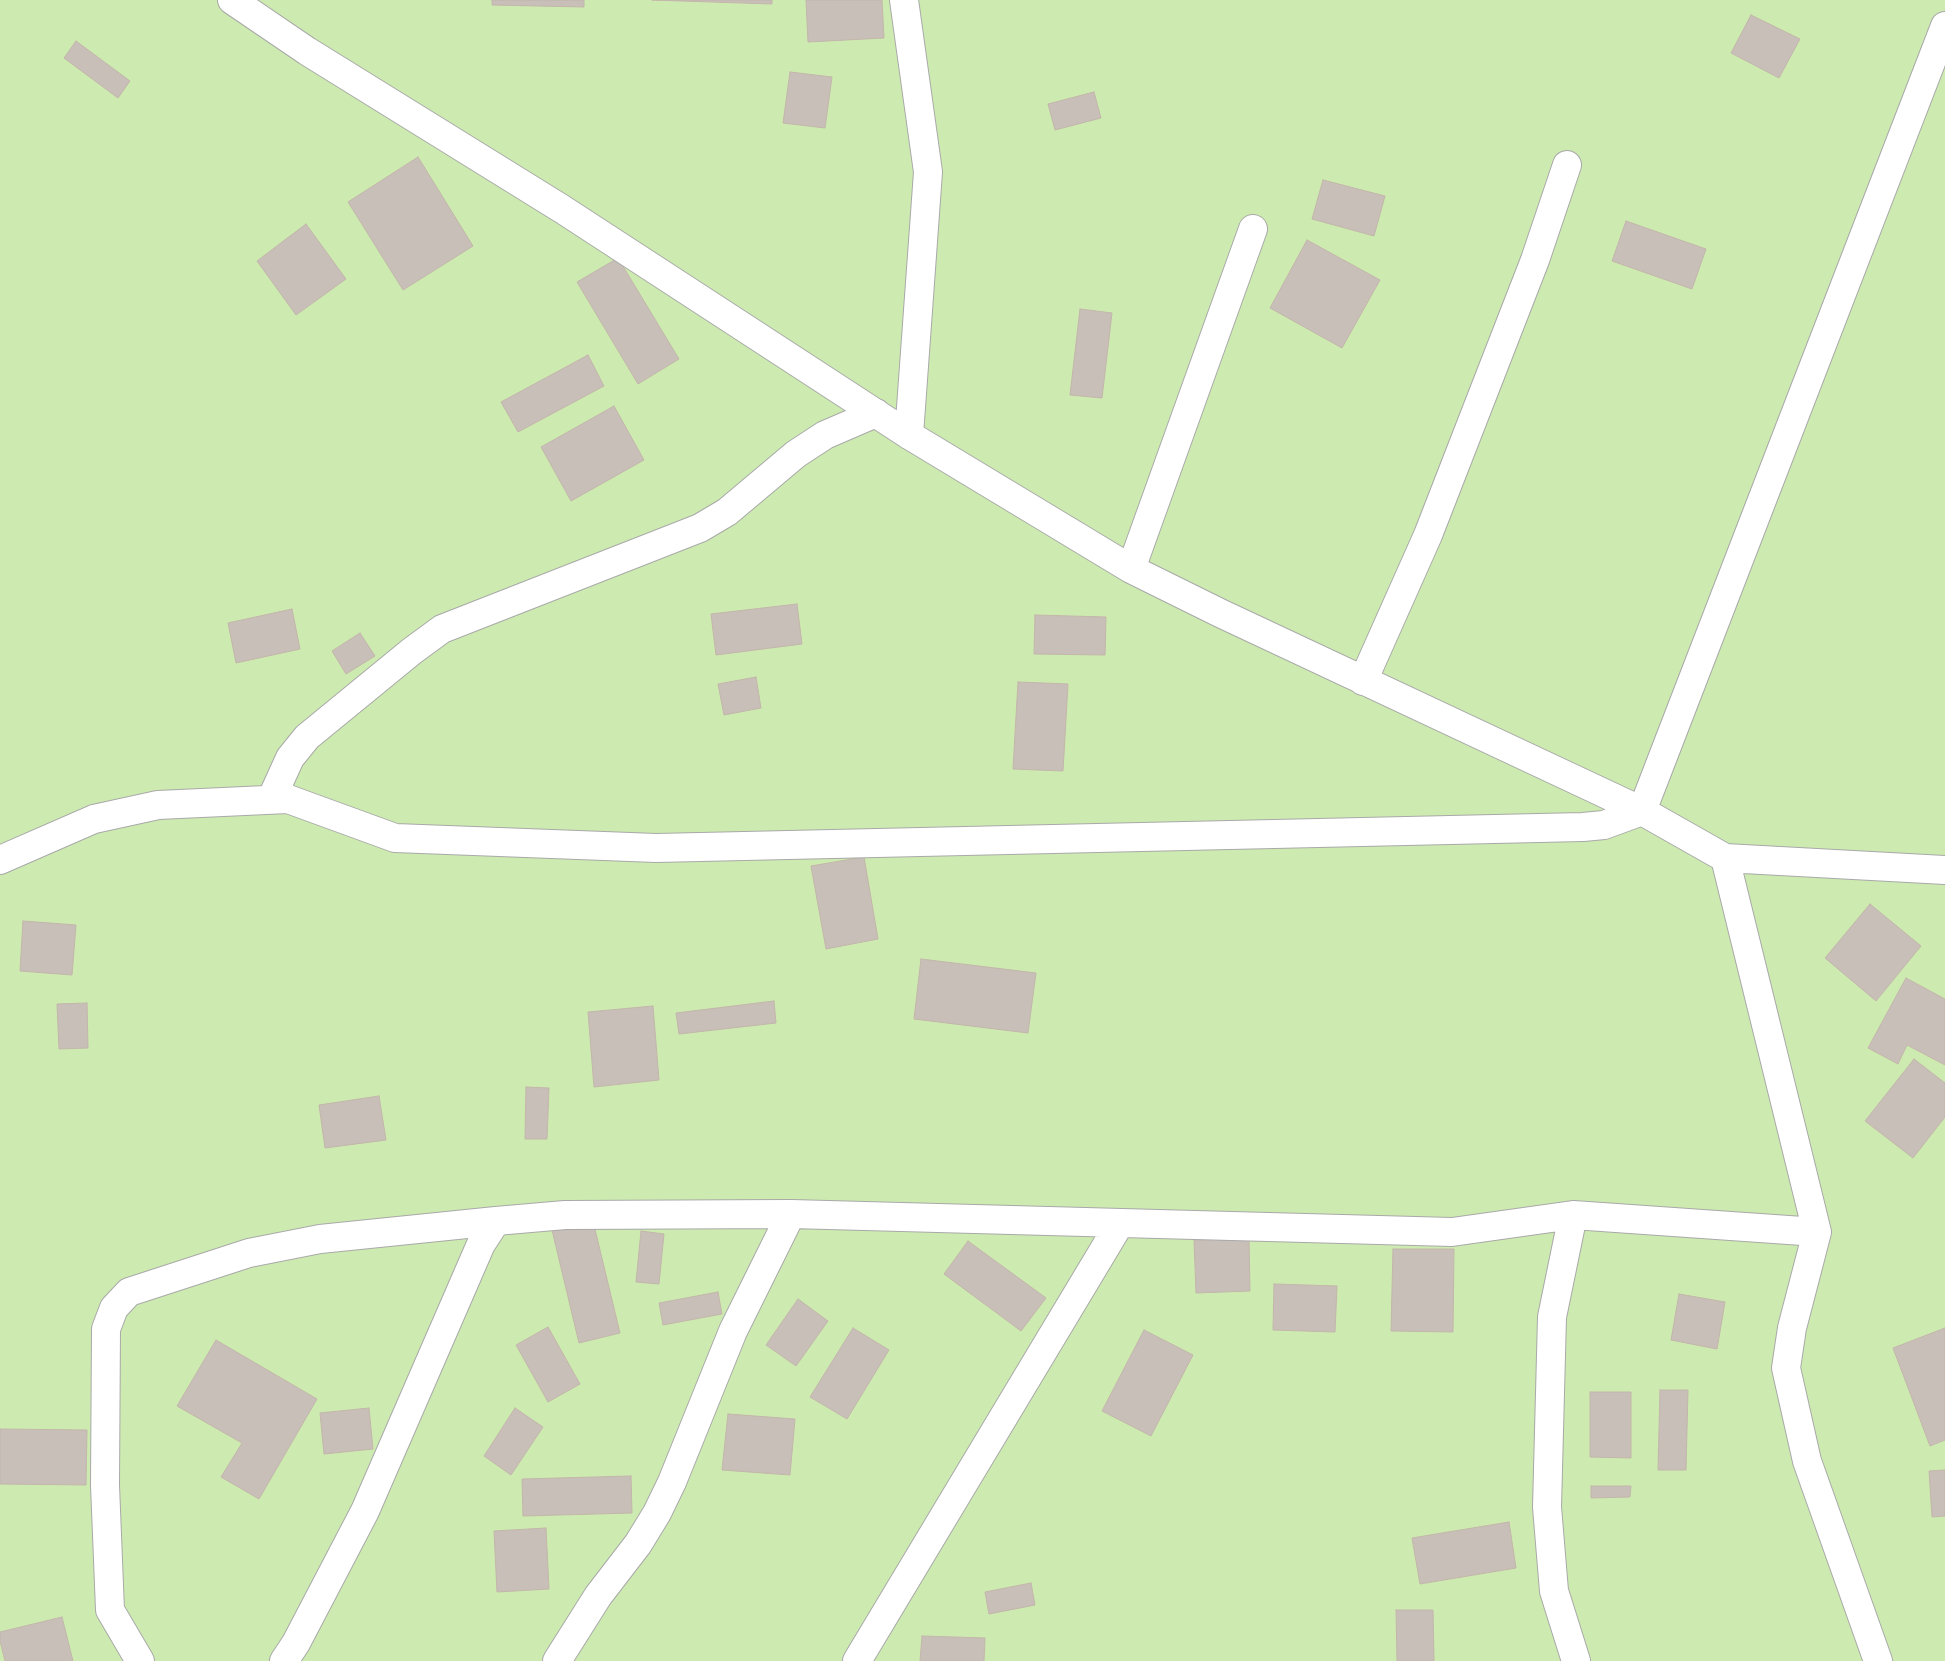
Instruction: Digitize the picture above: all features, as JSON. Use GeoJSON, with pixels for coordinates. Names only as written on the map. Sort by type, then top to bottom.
{"type":"FeatureCollection","features":[{"type":"Feature","properties":{"kind":"street"},"geometry":{"type":"LineString","coordinates":[[232,0],[308,51],[570,215],[909,435],[1131,569],[1642,811],[1725,858],[1943,865]]}},
{"type":"Feature","properties":{"kind":"street"},"geometry":{"type":"LineString","coordinates":[[904,0],[928,172],[909,435]]}},
{"type":"Feature","properties":{"kind":"street"},"geometry":{"type":"LineString","coordinates":[[876,413],[825,435],[796,454],[727,512],[700,528],[442,630],[412,650],[307,737],[290,758],[275,791],[288,799],[395,838],[656,848],[1583,827],[1604,825],[1642,811],[1945,26]]}},
{"type":"Feature","properties":{"kind":"street"},"geometry":{"type":"LineString","coordinates":[[1363,680],[1428,535],[1534,260],[1567,165]]}},
{"type":"Feature","properties":{"kind":"street"},"geometry":{"type":"LineString","coordinates":[[1131,569],[1253,229]]}},
{"type":"Feature","properties":{"kind":"street"},"geometry":{"type":"LineString","coordinates":[[0,860],[94,819],[148,807],[288,799]]}},
{"type":"Feature","properties":{"kind":"street"},"geometry":{"type":"LineString","coordinates":[[1725,858],[1816,1232],[1792,1328],[1786,1368],[1807,1461],[1878,1661]]}},
{"type":"Feature","properties":{"kind":"street"},"geometry":{"type":"LineString","coordinates":[[140,1661],[110,1610],[105,1485],[106,1329],[114,1308],[129,1292],[249,1253],[320,1239],[566,1215],[791,1214],[1452,1232],[1573,1215],[1816,1232]]}},
{"type":"Feature","properties":{"kind":"street"},"geometry":{"type":"LineString","coordinates":[[557,1661],[598,1596],[638,1544],[657,1513],[672,1482],[733,1331],[791,1214]]}},
{"type":"Feature","properties":{"kind":"street"},"geometry":{"type":"LineString","coordinates":[[1573,1215],[1552,1317],[1547,1507],[1554,1591],[1576,1661]]}},
{"type":"Feature","properties":{"kind":"street"},"geometry":{"type":"LineString","coordinates":[[284,1661],[296,1643],[365,1511],[481,1244],[496,1221]]}},
{"type":"Feature","properties":{"kind":"street"},"geometry":{"type":"LineString","coordinates":[[857,1661],[1120,1223]]}},
{"type":"Feature","properties":{"kind":"green space"},"geometry":{"type":"Polygon","coordinates":[[[0,0],[1945,0],[1945,1661],[0,1661],[0,0]]]}},
{"type":"Feature","properties":{"kind":"building"},"geometry":{"type":"Polygon","coordinates":[[[492,0],[584,0],[584,7],[492,5],[492,0]]]}},
{"type":"Feature","properties":{"kind":"building"},"geometry":{"type":"Polygon","coordinates":[[[652,0],[772,0],[772,4],[652,0]]]}},
{"type":"Feature","properties":{"kind":"building"},"geometry":{"type":"Polygon","coordinates":[[[806,0],[882,0],[884,38],[808,42],[806,0]]]}},
{"type":"Feature","properties":{"kind":"building"},"geometry":{"type":"Polygon","coordinates":[[[1751,15],[1800,39],[1779,78],[1731,53],[1751,15]]]}},
{"type":"Feature","properties":{"kind":"building"},"geometry":{"type":"Polygon","coordinates":[[[76,41],[130,81],[118,98],[64,58],[76,41]]]}},
{"type":"Feature","properties":{"kind":"building"},"geometry":{"type":"Polygon","coordinates":[[[790,72],[832,77],[825,128],[783,123],[790,72]]]}},
{"type":"Feature","properties":{"kind":"building"},"geometry":{"type":"Polygon","coordinates":[[[1094,92],[1101,118],[1055,130],[1048,104],[1094,92]]]}},
{"type":"Feature","properties":{"kind":"building"},"geometry":{"type":"Polygon","coordinates":[[[418,157],[473,246],[403,290],[348,202],[418,157]]]}},
{"type":"Feature","properties":{"kind":"building"},"geometry":{"type":"Polygon","coordinates":[[[1323,180],[1385,196],[1374,236],[1312,219],[1323,180]]]}},
{"type":"Feature","properties":{"kind":"building"},"geometry":{"type":"Polygon","coordinates":[[[1626,221],[1706,249],[1692,289],[1612,261],[1626,221]]]}},
{"type":"Feature","properties":{"kind":"building"},"geometry":{"type":"Polygon","coordinates":[[[306,224],[346,279],[296,315],[257,261],[306,224]]]}},
{"type":"Feature","properties":{"kind":"building"},"geometry":{"type":"Polygon","coordinates":[[[1307,240],[1380,280],[1342,348],[1270,308],[1307,240]]]}},
{"type":"Feature","properties":{"kind":"building"},"geometry":{"type":"Polygon","coordinates":[[[618,258],[679,359],[638,384],[577,282],[618,258]]]}},
{"type":"Feature","properties":{"kind":"building"},"geometry":{"type":"Polygon","coordinates":[[[1080,309],[1112,313],[1102,398],[1070,395],[1080,309]]]}},
{"type":"Feature","properties":{"kind":"building"},"geometry":{"type":"Polygon","coordinates":[[[588,355],[604,386],[518,432],[501,402],[588,355]]]}},
{"type":"Feature","properties":{"kind":"building"},"geometry":{"type":"Polygon","coordinates":[[[614,406],[644,460],[571,501],[541,447],[614,406]]]}},
{"type":"Feature","properties":{"kind":"building"},"geometry":{"type":"Polygon","coordinates":[[[797,604],[802,644],[716,655],[711,614],[797,604]]]}},
{"type":"Feature","properties":{"kind":"building"},"geometry":{"type":"Polygon","coordinates":[[[292,609],[300,649],[236,663],[228,623],[292,609]]]}},
{"type":"Feature","properties":{"kind":"building"},"geometry":{"type":"Polygon","coordinates":[[[1035,615],[1106,617],[1105,655],[1034,654],[1035,615]]]}},
{"type":"Feature","properties":{"kind":"building"},"geometry":{"type":"Polygon","coordinates":[[[360,633],[375,656],[346,674],[332,651],[360,633]]]}},
{"type":"Feature","properties":{"kind":"building"},"geometry":{"type":"Polygon","coordinates":[[[756,677],[761,708],[724,715],[718,684],[756,677]]]}},
{"type":"Feature","properties":{"kind":"building"},"geometry":{"type":"Polygon","coordinates":[[[1018,682],[1068,684],[1063,771],[1013,769],[1018,682]]]}},
{"type":"Feature","properties":{"kind":"building"},"geometry":{"type":"Polygon","coordinates":[[[864,857],[878,939],[826,949],[811,866],[864,857]]]}},
{"type":"Feature","properties":{"kind":"building"},"geometry":{"type":"Polygon","coordinates":[[[1870,904],[1921,946],[1876,1001],[1825,958],[1870,904]]]}},
{"type":"Feature","properties":{"kind":"building"},"geometry":{"type":"Polygon","coordinates":[[[23,921],[76,925],[72,975],[20,971],[23,921]]]}},
{"type":"Feature","properties":{"kind":"building"},"geometry":{"type":"Polygon","coordinates":[[[921,959],[1036,973],[1028,1033],[914,1019],[921,959]]]}},
{"type":"Feature","properties":{"kind":"building"},"geometry":{"type":"Polygon","coordinates":[[[1906,978],[1945,999],[1945,1065],[1907,1045],[1898,1064],[1868,1048],[1906,978]]]}},
{"type":"Feature","properties":{"kind":"building"},"geometry":{"type":"Polygon","coordinates":[[[774,1001],[776,1023],[679,1034],[676,1013],[774,1001]]]}},
{"type":"Feature","properties":{"kind":"building"},"geometry":{"type":"Polygon","coordinates":[[[87,1003],[88,1048],[59,1049],[57,1004],[87,1003]]]}},
{"type":"Feature","properties":{"kind":"building"},"geometry":{"type":"Polygon","coordinates":[[[653,1006],[659,1080],[594,1087],[588,1012],[653,1006]]]}},
{"type":"Feature","properties":{"kind":"building"},"geometry":{"type":"Polygon","coordinates":[[[1914,1059],[1945,1083],[1945,1117],[1913,1158],[1865,1121],[1914,1059]]]}},
{"type":"Feature","properties":{"kind":"building"},"geometry":{"type":"Polygon","coordinates":[[[526,1087],[549,1088],[547,1139],[525,1139],[526,1087]]]}},
{"type":"Feature","properties":{"kind":"building"},"geometry":{"type":"Polygon","coordinates":[[[379,1096],[386,1140],[325,1148],[319,1105],[379,1096]]]}},
{"type":"Feature","properties":{"kind":"building"},"geometry":{"type":"Polygon","coordinates":[[[593,1221],[620,1333],[579,1343],[552,1230],[593,1221]]]}},
{"type":"Feature","properties":{"kind":"building"},"geometry":{"type":"Polygon","coordinates":[[[641,1231],[664,1234],[659,1284],[636,1282],[641,1231]]]}},
{"type":"Feature","properties":{"kind":"building"},"geometry":{"type":"Polygon","coordinates":[[[1249,1238],[1250,1291],[1196,1293],[1194,1240],[1249,1238]]]}},
{"type":"Feature","properties":{"kind":"building"},"geometry":{"type":"Polygon","coordinates":[[[968,1241],[1046,1298],[1021,1331],[944,1274],[968,1241]]]}},
{"type":"Feature","properties":{"kind":"building"},"geometry":{"type":"Polygon","coordinates":[[[1393,1249],[1454,1249],[1453,1332],[1391,1331],[1393,1249]]]}},
{"type":"Feature","properties":{"kind":"building"},"geometry":{"type":"Polygon","coordinates":[[[1274,1284],[1337,1286],[1335,1332],[1273,1330],[1274,1284]]]}},
{"type":"Feature","properties":{"kind":"building"},"geometry":{"type":"Polygon","coordinates":[[[718,1292],[722,1314],[663,1325],[659,1303],[718,1292]]]}},
{"type":"Feature","properties":{"kind":"building"},"geometry":{"type":"Polygon","coordinates":[[[1679,1294],[1725,1302],[1717,1349],[1671,1340],[1679,1294]]]}},
{"type":"Feature","properties":{"kind":"building"},"geometry":{"type":"Polygon","coordinates":[[[798,1299],[828,1321],[796,1366],[766,1345],[798,1299]]]}},
{"type":"Feature","properties":{"kind":"building"},"geometry":{"type":"Polygon","coordinates":[[[548,1327],[580,1384],[548,1402],[516,1345],[548,1327]]]}},
{"type":"Feature","properties":{"kind":"building"},"geometry":{"type":"Polygon","coordinates":[[[853,1328],[889,1350],[847,1419],[810,1397],[853,1328]]]}},
{"type":"Feature","properties":{"kind":"building"},"geometry":{"type":"Polygon","coordinates":[[[1945,1328],[1945,1440],[1930,1446],[1893,1348],[1945,1328]]]}},
{"type":"Feature","properties":{"kind":"building"},"geometry":{"type":"Polygon","coordinates":[[[1144,1330],[1193,1355],[1151,1436],[1102,1411],[1144,1330]]]}},
{"type":"Feature","properties":{"kind":"building"},"geometry":{"type":"Polygon","coordinates":[[[216,1340],[317,1399],[259,1499],[221,1477],[242,1443],[177,1406],[216,1340]]]}},
{"type":"Feature","properties":{"kind":"building"},"geometry":{"type":"Polygon","coordinates":[[[1660,1390],[1688,1390],[1686,1470],[1658,1470],[1660,1390]]]}},
{"type":"Feature","properties":{"kind":"building"},"geometry":{"type":"Polygon","coordinates":[[[1590,1392],[1631,1392],[1631,1458],[1590,1457],[1590,1392]]]}},
{"type":"Feature","properties":{"kind":"building"},"geometry":{"type":"Polygon","coordinates":[[[369,1408],[373,1449],[324,1454],[320,1413],[369,1408]]]}},
{"type":"Feature","properties":{"kind":"building"},"geometry":{"type":"Polygon","coordinates":[[[515,1408],[543,1427],[511,1475],[484,1456],[515,1408]]]}},
{"type":"Feature","properties":{"kind":"building"},"geometry":{"type":"Polygon","coordinates":[[[728,1414],[795,1419],[790,1475],[722,1470],[728,1414]]]}},
{"type":"Feature","properties":{"kind":"building"},"geometry":{"type":"Polygon","coordinates":[[[0,1429],[87,1430],[86,1485],[0,1484],[0,1429]]]}},
{"type":"Feature","properties":{"kind":"building"},"geometry":{"type":"Polygon","coordinates":[[[1945,1470],[1945,1516],[1932,1517],[1929,1471],[1945,1470]]]}},
{"type":"Feature","properties":{"kind":"building"},"geometry":{"type":"Polygon","coordinates":[[[631,1476],[632,1513],[523,1516],[522,1479],[631,1476]]]}},
{"type":"Feature","properties":{"kind":"building"},"geometry":{"type":"Polygon","coordinates":[[[1591,1486],[1631,1486],[1630,1497],[1591,1498],[1591,1486]]]}},
{"type":"Feature","properties":{"kind":"building"},"geometry":{"type":"Polygon","coordinates":[[[1509,1522],[1516,1568],[1420,1584],[1412,1538],[1509,1522]]]}},
{"type":"Feature","properties":{"kind":"building"},"geometry":{"type":"Polygon","coordinates":[[[546,1528],[549,1589],[497,1592],[494,1531],[546,1528]]]}},
{"type":"Feature","properties":{"kind":"building"},"geometry":{"type":"Polygon","coordinates":[[[1031,1583],[1035,1605],[989,1614],[985,1592],[1031,1583]]]}},
{"type":"Feature","properties":{"kind":"building"},"geometry":{"type":"Polygon","coordinates":[[[1396,1610],[1433,1610],[1434,1661],[1397,1661],[1396,1610]]]}},
{"type":"Feature","properties":{"kind":"building"},"geometry":{"type":"Polygon","coordinates":[[[62,1617],[73,1661],[5,1661],[0,1641],[0,1632],[62,1617]]]}},
{"type":"Feature","properties":{"kind":"building"},"geometry":{"type":"Polygon","coordinates":[[[922,1636],[985,1638],[984,1661],[920,1661],[922,1636]]]}}]}
